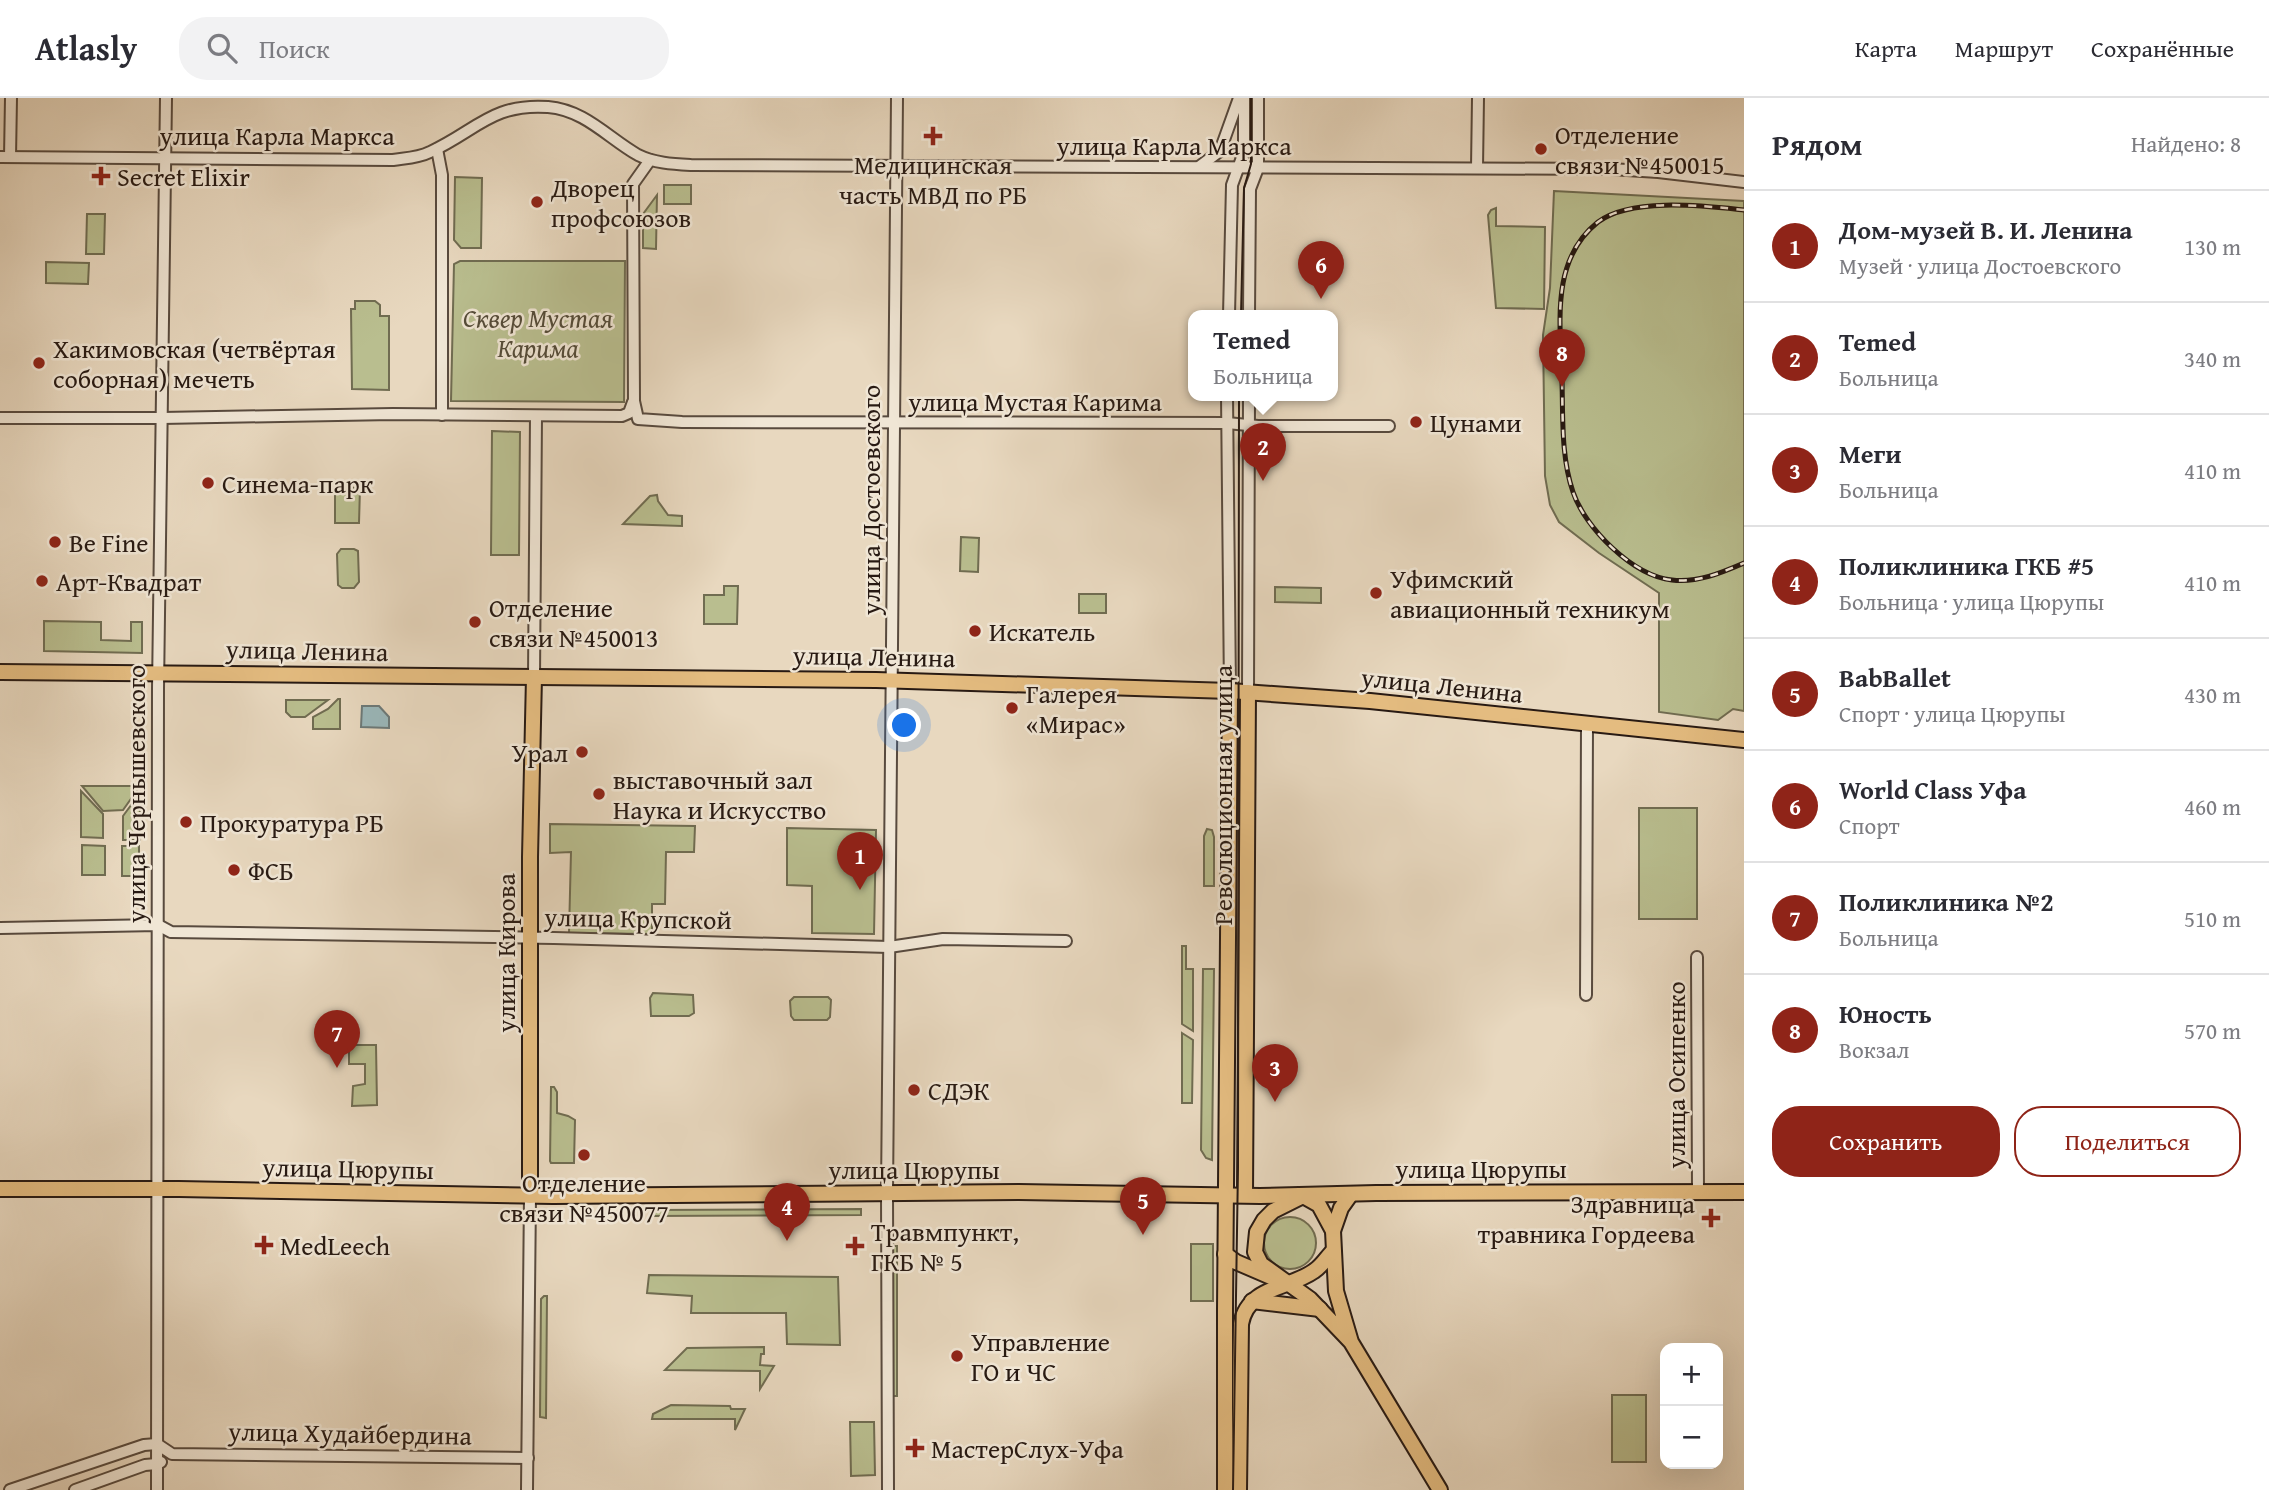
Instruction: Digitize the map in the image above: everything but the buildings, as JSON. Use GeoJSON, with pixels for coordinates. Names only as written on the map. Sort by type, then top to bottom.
{"type":"FeatureCollection","features":[{"type":"Feature","properties":{"kind":"main road","name":"улица Ленина"},"geometry":{"type":"LineString","coordinates":[[0,672],[891,680],[1230,691],[1370,701],[1744,740]]}},
{"type":"Feature","properties":{"kind":"main road","name":"улица Кирова"},"geometry":{"type":"LineString","coordinates":[[530,1196],[534,677]]}},
{"type":"Feature","properties":{"kind":"main road"},"geometry":{"type":"LineString","coordinates":[[1225,1490],[1230,691]]}},
{"type":"Feature","properties":{"kind":"main road","name":"Революционная улица"},"geometry":{"type":"LineString","coordinates":[[1245,1195],[1248,692]]}},
{"type":"Feature","properties":{"kind":"main road","name":"улица Цюрупы"},"geometry":{"type":"LineString","coordinates":[[0,1189],[530,1196],[887,1193],[1303,1196],[1744,1192]]}},
{"type":"Feature","properties":{"kind":"main road"},"geometry":{"type":"LineString","coordinates":[[1351,1194],[1333,1231],[1336,1291],[1351,1342]]}},
{"type":"Feature","properties":{"kind":"main road"},"geometry":{"type":"LineString","coordinates":[[1333,1231],[1319,1205],[1303,1196],[1273,1211],[1260,1226],[1255,1238],[1255,1252],[1261,1264],[1310,1299],[1351,1342],[1440,1490]]}},
{"type":"Feature","properties":{"kind":"main road"},"geometry":{"type":"LineString","coordinates":[[1239,1490],[1241,1321],[1245,1310],[1252,1301],[1285,1283],[1314,1272],[1333,1251]]}},
{"type":"Feature","properties":{"kind":"main road"},"geometry":{"type":"LineString","coordinates":[[1225,1254],[1256,1272],[1285,1283]]}},
{"type":"Feature","properties":{"kind":"main road"},"geometry":{"type":"LineString","coordinates":[[1252,1301],[1320,1310]]}},
{"type":"Feature","properties":{"kind":"street"},"geometry":{"type":"LineString","coordinates":[[5,157],[11,98]]}},
{"type":"Feature","properties":{"kind":"street","name":"улица Чернышевского"},"geometry":{"type":"LineString","coordinates":[[157,1490],[158,673],[166,98]]}},
{"type":"Feature","properties":{"kind":"street","name":"улица Достоевского"},"geometry":{"type":"LineString","coordinates":[[888,1490],[887,1193],[897,98]]}},
{"type":"Feature","properties":{"kind":"street"},"geometry":{"type":"LineString","coordinates":[[1229,310],[1232,185],[1244,152],[1241,98]]}},
{"type":"Feature","properties":{"kind":"street"},"geometry":{"type":"LineString","coordinates":[[1200,166],[1220,150],[1241,98]]}},
{"type":"Feature","properties":{"kind":"street"},"geometry":{"type":"LineString","coordinates":[[1249,310],[1250,189],[1258,168],[1258,98]]}},
{"type":"Feature","properties":{"kind":"street"},"geometry":{"type":"LineString","coordinates":[[1477,168],[1478,98]]}},
{"type":"Feature","properties":{"kind":"street","name":"улица Карла Маркса"},"geometry":{"type":"LineString","coordinates":[[5,157],[393,160],[417,157],[437,149],[499,112],[529,107],[551,107],[589,121],[650,160],[691,165],[897,168],[1240,166],[1611,169],[1744,182]]}},
{"type":"Feature","properties":{"kind":"street"},"geometry":{"type":"LineString","coordinates":[[437,149],[442,175],[442,415]]}},
{"type":"Feature","properties":{"kind":"street"},"geometry":{"type":"LineString","coordinates":[[0,418],[622,416],[629,413],[634,401],[633,184],[650,160]]}},
{"type":"Feature","properties":{"kind":"street","name":"улица Мустая Карима"},"geometry":{"type":"LineString","coordinates":[[634,401],[638,419],[694,422],[1389,426]]}},
{"type":"Feature","properties":{"kind":"street"},"geometry":{"type":"LineString","coordinates":[[1227,401],[1230,691]]}},
{"type":"Feature","properties":{"kind":"street","name":"Революционная улица"},"geometry":{"type":"LineString","coordinates":[[1248,692],[1249,401]]}},
{"type":"Feature","properties":{"kind":"street","name":"улица Кирова"},"geometry":{"type":"LineString","coordinates":[[534,677],[536,416]]}},
{"type":"Feature","properties":{"kind":"street"},"geometry":{"type":"LineString","coordinates":[[1586,995],[1587,725]]}},
{"type":"Feature","properties":{"kind":"street","name":"улица Крупской"},"geometry":{"type":"LineString","coordinates":[[0,928],[158,925],[171,932],[889,947],[943,939],[1066,942]]}},
{"type":"Feature","properties":{"kind":"street","name":"улица Осипенко"},"geometry":{"type":"LineString","coordinates":[[1698,957],[1698,1192]]}},
{"type":"Feature","properties":{"kind":"street","name":"улица Кирова"},"geometry":{"type":"LineString","coordinates":[[527,1490],[530,1196]]}},
{"type":"Feature","properties":{"kind":"street"},"geometry":{"type":"LineString","coordinates":[[10,1490],[144,1445],[157,1444],[172,1454],[157,1464],[145,1465],[75,1490]]}},
{"type":"Feature","properties":{"kind":"street","name":"улица Худайбердина"},"geometry":{"type":"LineString","coordinates":[[172,1454],[528,1458]]}},
{"type":"Feature","properties":{"kind":"green space"},"geometry":{"type":"Polygon","coordinates":[[[455,177],[482,178],[481,248],[461,248],[454,240],[455,177]]]}},
{"type":"Feature","properties":{"kind":"green space"},"geometry":{"type":"Polygon","coordinates":[[[664,185],[691,185],[691,204],[664,204],[664,185]]]}},
{"type":"Feature","properties":{"kind":"green space"},"geometry":{"type":"Polygon","coordinates":[[[1554,191],[1744,201],[1744,711],[1733,709],[1718,720],[1659,712],[1659,593],[1599,553],[1559,522],[1550,505],[1545,476],[1543,335],[1550,288],[1554,191]]]}},
{"type":"Feature","properties":{"kind":"green space"},"geometry":{"type":"Polygon","coordinates":[[[657,195],[656,249],[643,248],[643,214],[657,195]]]}},
{"type":"Feature","properties":{"kind":"green space"},"geometry":{"type":"Polygon","coordinates":[[[1496,208],[1496,226],[1545,227],[1544,309],[1496,308],[1488,215],[1496,208]]]}},
{"type":"Feature","properties":{"kind":"green space"},"geometry":{"type":"Polygon","coordinates":[[[87,214],[105,214],[104,254],[86,254],[87,214]]]}},
{"type":"Feature","properties":{"kind":"green space","name":"Сквер Мустая Карима"},"geometry":{"type":"Polygon","coordinates":[[[460,261],[625,261],[624,402],[451,401],[454,264],[460,261]]]}},
{"type":"Feature","properties":{"kind":"green space"},"geometry":{"type":"Polygon","coordinates":[[[46,262],[89,263],[88,284],[46,283],[46,262]]]}},
{"type":"Feature","properties":{"kind":"green space"},"geometry":{"type":"Polygon","coordinates":[[[355,301],[375,301],[380,305],[380,316],[389,316],[389,390],[352,389],[351,309],[355,309],[355,301]]]}},
{"type":"Feature","properties":{"kind":"green space"},"geometry":{"type":"Polygon","coordinates":[[[492,431],[520,432],[519,555],[491,555],[492,431]]]}},
{"type":"Feature","properties":{"kind":"green space"},"geometry":{"type":"Polygon","coordinates":[[[335,487],[360,488],[359,523],[335,523],[335,487]]]}},
{"type":"Feature","properties":{"kind":"green space"},"geometry":{"type":"Polygon","coordinates":[[[657,495],[668,515],[682,516],[682,526],[623,524],[650,496],[657,495]]]}},
{"type":"Feature","properties":{"kind":"green space"},"geometry":{"type":"Polygon","coordinates":[[[961,537],[979,538],[978,572],[960,571],[961,537]]]}},
{"type":"Feature","properties":{"kind":"green space"},"geometry":{"type":"Polygon","coordinates":[[[341,549],[358,551],[359,582],[354,588],[342,588],[338,585],[337,554],[341,549]]]}},
{"type":"Feature","properties":{"kind":"green space"},"geometry":{"type":"Polygon","coordinates":[[[724,586],[738,586],[737,624],[704,624],[704,595],[724,595],[724,586]]]}},
{"type":"Feature","properties":{"kind":"green space"},"geometry":{"type":"Polygon","coordinates":[[[1275,587],[1321,588],[1321,603],[1275,602],[1275,587]]]}},
{"type":"Feature","properties":{"kind":"green space"},"geometry":{"type":"Polygon","coordinates":[[[1079,594],[1106,594],[1106,613],[1079,613],[1079,594]]]}},
{"type":"Feature","properties":{"kind":"green space"},"geometry":{"type":"Polygon","coordinates":[[[44,621],[101,622],[101,640],[131,641],[131,622],[142,622],[142,653],[44,651],[44,621]]]}},
{"type":"Feature","properties":{"kind":"green space"},"geometry":{"type":"Polygon","coordinates":[[[338,699],[340,729],[313,729],[313,717],[328,709],[338,699]]]}},
{"type":"Feature","properties":{"kind":"green space"},"geometry":{"type":"Polygon","coordinates":[[[286,700],[328,700],[305,717],[291,717],[286,712],[286,700]]]}},
{"type":"Feature","properties":{"kind":"green space"},"geometry":{"type":"Polygon","coordinates":[[[82,786],[140,786],[123,810],[103,811],[82,786]]]}},
{"type":"Feature","properties":{"kind":"green space"},"geometry":{"type":"Polygon","coordinates":[[[81,791],[103,814],[103,838],[81,837],[81,791]]]}},
{"type":"Feature","properties":{"kind":"green space"},"geometry":{"type":"Polygon","coordinates":[[[140,793],[140,840],[123,840],[123,816],[140,793]]]}},
{"type":"Feature","properties":{"kind":"green space"},"geometry":{"type":"Polygon","coordinates":[[[1639,808],[1697,808],[1697,919],[1639,919],[1639,808]]]}},
{"type":"Feature","properties":{"kind":"green space"},"geometry":{"type":"Polygon","coordinates":[[[550,824],[695,826],[694,852],[666,852],[665,904],[652,904],[652,934],[569,933],[571,852],[550,853],[550,824]]]}},
{"type":"Feature","properties":{"kind":"green space"},"geometry":{"type":"Polygon","coordinates":[[[787,828],[876,830],[874,934],[812,933],[812,886],[787,885],[787,828]]]}},
{"type":"Feature","properties":{"kind":"green space"},"geometry":{"type":"Polygon","coordinates":[[[1207,829],[1212,830],[1214,837],[1214,886],[1204,886],[1204,836],[1207,829]]]}},
{"type":"Feature","properties":{"kind":"green space"},"geometry":{"type":"Polygon","coordinates":[[[82,845],[105,846],[105,875],[82,875],[82,845]]]}},
{"type":"Feature","properties":{"kind":"green space"},"geometry":{"type":"Polygon","coordinates":[[[122,846],[139,846],[139,876],[122,876],[122,846]]]}},
{"type":"Feature","properties":{"kind":"green space"},"geometry":{"type":"Polygon","coordinates":[[[1182,946],[1186,946],[1186,969],[1193,969],[1193,1031],[1182,1024],[1182,946]]]}},
{"type":"Feature","properties":{"kind":"green space"},"geometry":{"type":"Polygon","coordinates":[[[1203,969],[1214,969],[1212,1160],[1206,1158],[1201,1150],[1203,969]]]}},
{"type":"Feature","properties":{"kind":"green space"},"geometry":{"type":"Polygon","coordinates":[[[653,993],[693,995],[694,1013],[689,1016],[651,1016],[650,998],[653,993]]]}},
{"type":"Feature","properties":{"kind":"green space"},"geometry":{"type":"Polygon","coordinates":[[[794,997],[828,997],[831,1000],[830,1017],[827,1020],[794,1020],[791,1016],[790,1001],[794,997]]]}},
{"type":"Feature","properties":{"kind":"green space"},"geometry":{"type":"Polygon","coordinates":[[[1182,1033],[1193,1040],[1192,1103],[1182,1103],[1182,1033]]]}},
{"type":"Feature","properties":{"kind":"green space"},"geometry":{"type":"Polygon","coordinates":[[[349,1045],[376,1045],[377,1105],[352,1106],[353,1086],[365,1084],[365,1064],[349,1064],[349,1045]]]}},
{"type":"Feature","properties":{"kind":"green space"},"geometry":{"type":"Polygon","coordinates":[[[551,1087],[557,1092],[557,1113],[575,1120],[574,1163],[550,1161],[551,1087]]]}},
{"type":"Feature","properties":{"kind":"green space"},"geometry":{"type":"Polygon","coordinates":[[[861,1209],[861,1215],[650,1216],[651,1210],[861,1209]]]}},
{"type":"Feature","properties":{"kind":"green space"},"geometry":{"type":"Polygon","coordinates":[[[1290,1217],[1300,1219],[1308,1225],[1314,1233],[1314,1253],[1308,1261],[1300,1267],[1290,1269],[1280,1267],[1272,1261],[1266,1253],[1264,1243],[1266,1233],[1272,1225],[1280,1219],[1290,1217]]]}},
{"type":"Feature","properties":{"kind":"green space"},"geometry":{"type":"Polygon","coordinates":[[[1191,1244],[1213,1244],[1213,1301],[1191,1301],[1191,1244]]]}},
{"type":"Feature","properties":{"kind":"green space"},"geometry":{"type":"Polygon","coordinates":[[[892,1246],[897,1246],[897,1396],[892,1396],[892,1246]]]}},
{"type":"Feature","properties":{"kind":"green space"},"geometry":{"type":"Polygon","coordinates":[[[649,1275],[838,1277],[840,1345],[787,1344],[786,1313],[691,1313],[692,1296],[647,1293],[649,1275]]]}},
{"type":"Feature","properties":{"kind":"green space"},"geometry":{"type":"Polygon","coordinates":[[[547,1296],[546,1418],[540,1417],[541,1299],[547,1296]]]}},
{"type":"Feature","properties":{"kind":"green space"},"geometry":{"type":"Polygon","coordinates":[[[764,1347],[760,1365],[774,1366],[760,1389],[760,1371],[665,1370],[687,1348],[764,1347]]]}},
{"type":"Feature","properties":{"kind":"green space"},"geometry":{"type":"Polygon","coordinates":[[[1612,1395],[1646,1395],[1646,1462],[1612,1462],[1612,1395]]]}},
{"type":"Feature","properties":{"kind":"green space"},"geometry":{"type":"Polygon","coordinates":[[[671,1405],[730,1406],[731,1409],[745,1409],[735,1430],[735,1419],[652,1419],[653,1414],[671,1405]]]}},
{"type":"Feature","properties":{"kind":"green space"},"geometry":{"type":"Polygon","coordinates":[[[850,1422],[874,1422],[875,1475],[851,1476],[850,1422]]]}},
{"type":"Feature","properties":{"kind":"water"},"geometry":{"type":"Polygon","coordinates":[[[362,706],[379,706],[389,717],[389,728],[361,727],[362,706]]]}},
{"type":"Feature","properties":{"kind":"tram line"},"geometry":{"type":"LineString","coordinates":[[1241,310],[1244,188],[1251,164],[1251,98]]}},
{"type":"Feature","properties":{"kind":"tram line"},"geometry":{"type":"LineString","coordinates":[[1233,1490],[1238,1167],[1239,401]]}},
{"type":"Feature","properties":{"kind":"railway"},"geometry":{"type":"LineString","coordinates":[[1744,210],[1689,205],[1648,206],[1612,214],[1598,222],[1582,238],[1572,256],[1565,275],[1560,317],[1566,465],[1579,506],[1599,535],[1642,570],[1672,580],[1700,579],[1744,563]]}},
{"type":"Feature","properties":{"kind":"place","name":"Медицинская часть МВД по РБ"},"geometry":{"type":"Point","coordinates":[933,136]}},
{"type":"Feature","properties":{"kind":"place","name":"Отделение связи №450015"},"geometry":{"type":"Point","coordinates":[1541,149]}},
{"type":"Feature","properties":{"kind":"place","name":"Secret Elixir"},"geometry":{"type":"Point","coordinates":[101,176]}},
{"type":"Feature","properties":{"kind":"place","name":"Дворец профсоюзов"},"geometry":{"type":"Point","coordinates":[537,202]}},
{"type":"Feature","properties":{"kind":"place","name":"World Class Уфа"},"geometry":{"type":"Point","coordinates":[1321,299]}},
{"type":"Feature","properties":{"kind":"place","name":"Хакимовская (четвёртая соборная) мечеть"},"geometry":{"type":"Point","coordinates":[39,363]}},
{"type":"Feature","properties":{"kind":"place","name":"Юность"},"geometry":{"type":"Point","coordinates":[1562,387]}},
{"type":"Feature","properties":{"kind":"place","name":"Цунами"},"geometry":{"type":"Point","coordinates":[1416,422]}},
{"type":"Feature","properties":{"kind":"place","name":"Temed"},"geometry":{"type":"Point","coordinates":[1263,481]}},
{"type":"Feature","properties":{"kind":"place","name":"Синема-парк"},"geometry":{"type":"Point","coordinates":[208,483]}},
{"type":"Feature","properties":{"kind":"place","name":"Be Fine"},"geometry":{"type":"Point","coordinates":[55,542]}},
{"type":"Feature","properties":{"kind":"place","name":"Арт-Квадрат"},"geometry":{"type":"Point","coordinates":[42,581]}},
{"type":"Feature","properties":{"kind":"place","name":"Уфимский авиационный техникум"},"geometry":{"type":"Point","coordinates":[1376,593]}},
{"type":"Feature","properties":{"kind":"place","name":"Отделение связи №450013"},"geometry":{"type":"Point","coordinates":[475,622]}},
{"type":"Feature","properties":{"kind":"place","name":"Искатель"},"geometry":{"type":"Point","coordinates":[975,631]}},
{"type":"Feature","properties":{"kind":"place","name":"Галерея «Мирас»"},"geometry":{"type":"Point","coordinates":[1012,708]}},
{"type":"Feature","properties":{"kind":"place","name":"Урал"},"geometry":{"type":"Point","coordinates":[582,752]}},
{"type":"Feature","properties":{"kind":"place","name":"выставочный зал Наука и Искусство"},"geometry":{"type":"Point","coordinates":[599,794]}},
{"type":"Feature","properties":{"kind":"place","name":"Прокуратура РБ"},"geometry":{"type":"Point","coordinates":[186,822]}},
{"type":"Feature","properties":{"kind":"place","name":"ФСБ"},"geometry":{"type":"Point","coordinates":[234,870]}},
{"type":"Feature","properties":{"kind":"place","name":"Дом-музей В. И. Ленина"},"geometry":{"type":"Point","coordinates":[860,890]}},
{"type":"Feature","properties":{"kind":"place","name":"Поликлиника №2"},"geometry":{"type":"Point","coordinates":[337,1068]}},
{"type":"Feature","properties":{"kind":"place","name":"СДЭК"},"geometry":{"type":"Point","coordinates":[914,1090]}},
{"type":"Feature","properties":{"kind":"place","name":"Меги"},"geometry":{"type":"Point","coordinates":[1275,1102]}},
{"type":"Feature","properties":{"kind":"place","name":"Отделение связи №450077"},"geometry":{"type":"Point","coordinates":[584,1155]}},
{"type":"Feature","properties":{"kind":"place","name":"Здравница травника Гордеева"},"geometry":{"type":"Point","coordinates":[1711,1218]}},
{"type":"Feature","properties":{"kind":"place","name":"BabBallet"},"geometry":{"type":"Point","coordinates":[1143,1235]}},
{"type":"Feature","properties":{"kind":"place","name":"Поликлиника ГКБ #5"},"geometry":{"type":"Point","coordinates":[787,1241]}},
{"type":"Feature","properties":{"kind":"place","name":"MedLeech"},"geometry":{"type":"Point","coordinates":[264,1245]}},
{"type":"Feature","properties":{"kind":"place","name":"Травмпункт, ГКБ № 5"},"geometry":{"type":"Point","coordinates":[855,1246]}},
{"type":"Feature","properties":{"kind":"place","name":"Управление ГО и ЧС"},"geometry":{"type":"Point","coordinates":[957,1356]}},
{"type":"Feature","properties":{"kind":"place","name":"МастерСлух-Уфа"},"geometry":{"type":"Point","coordinates":[915,1448]}}]}
